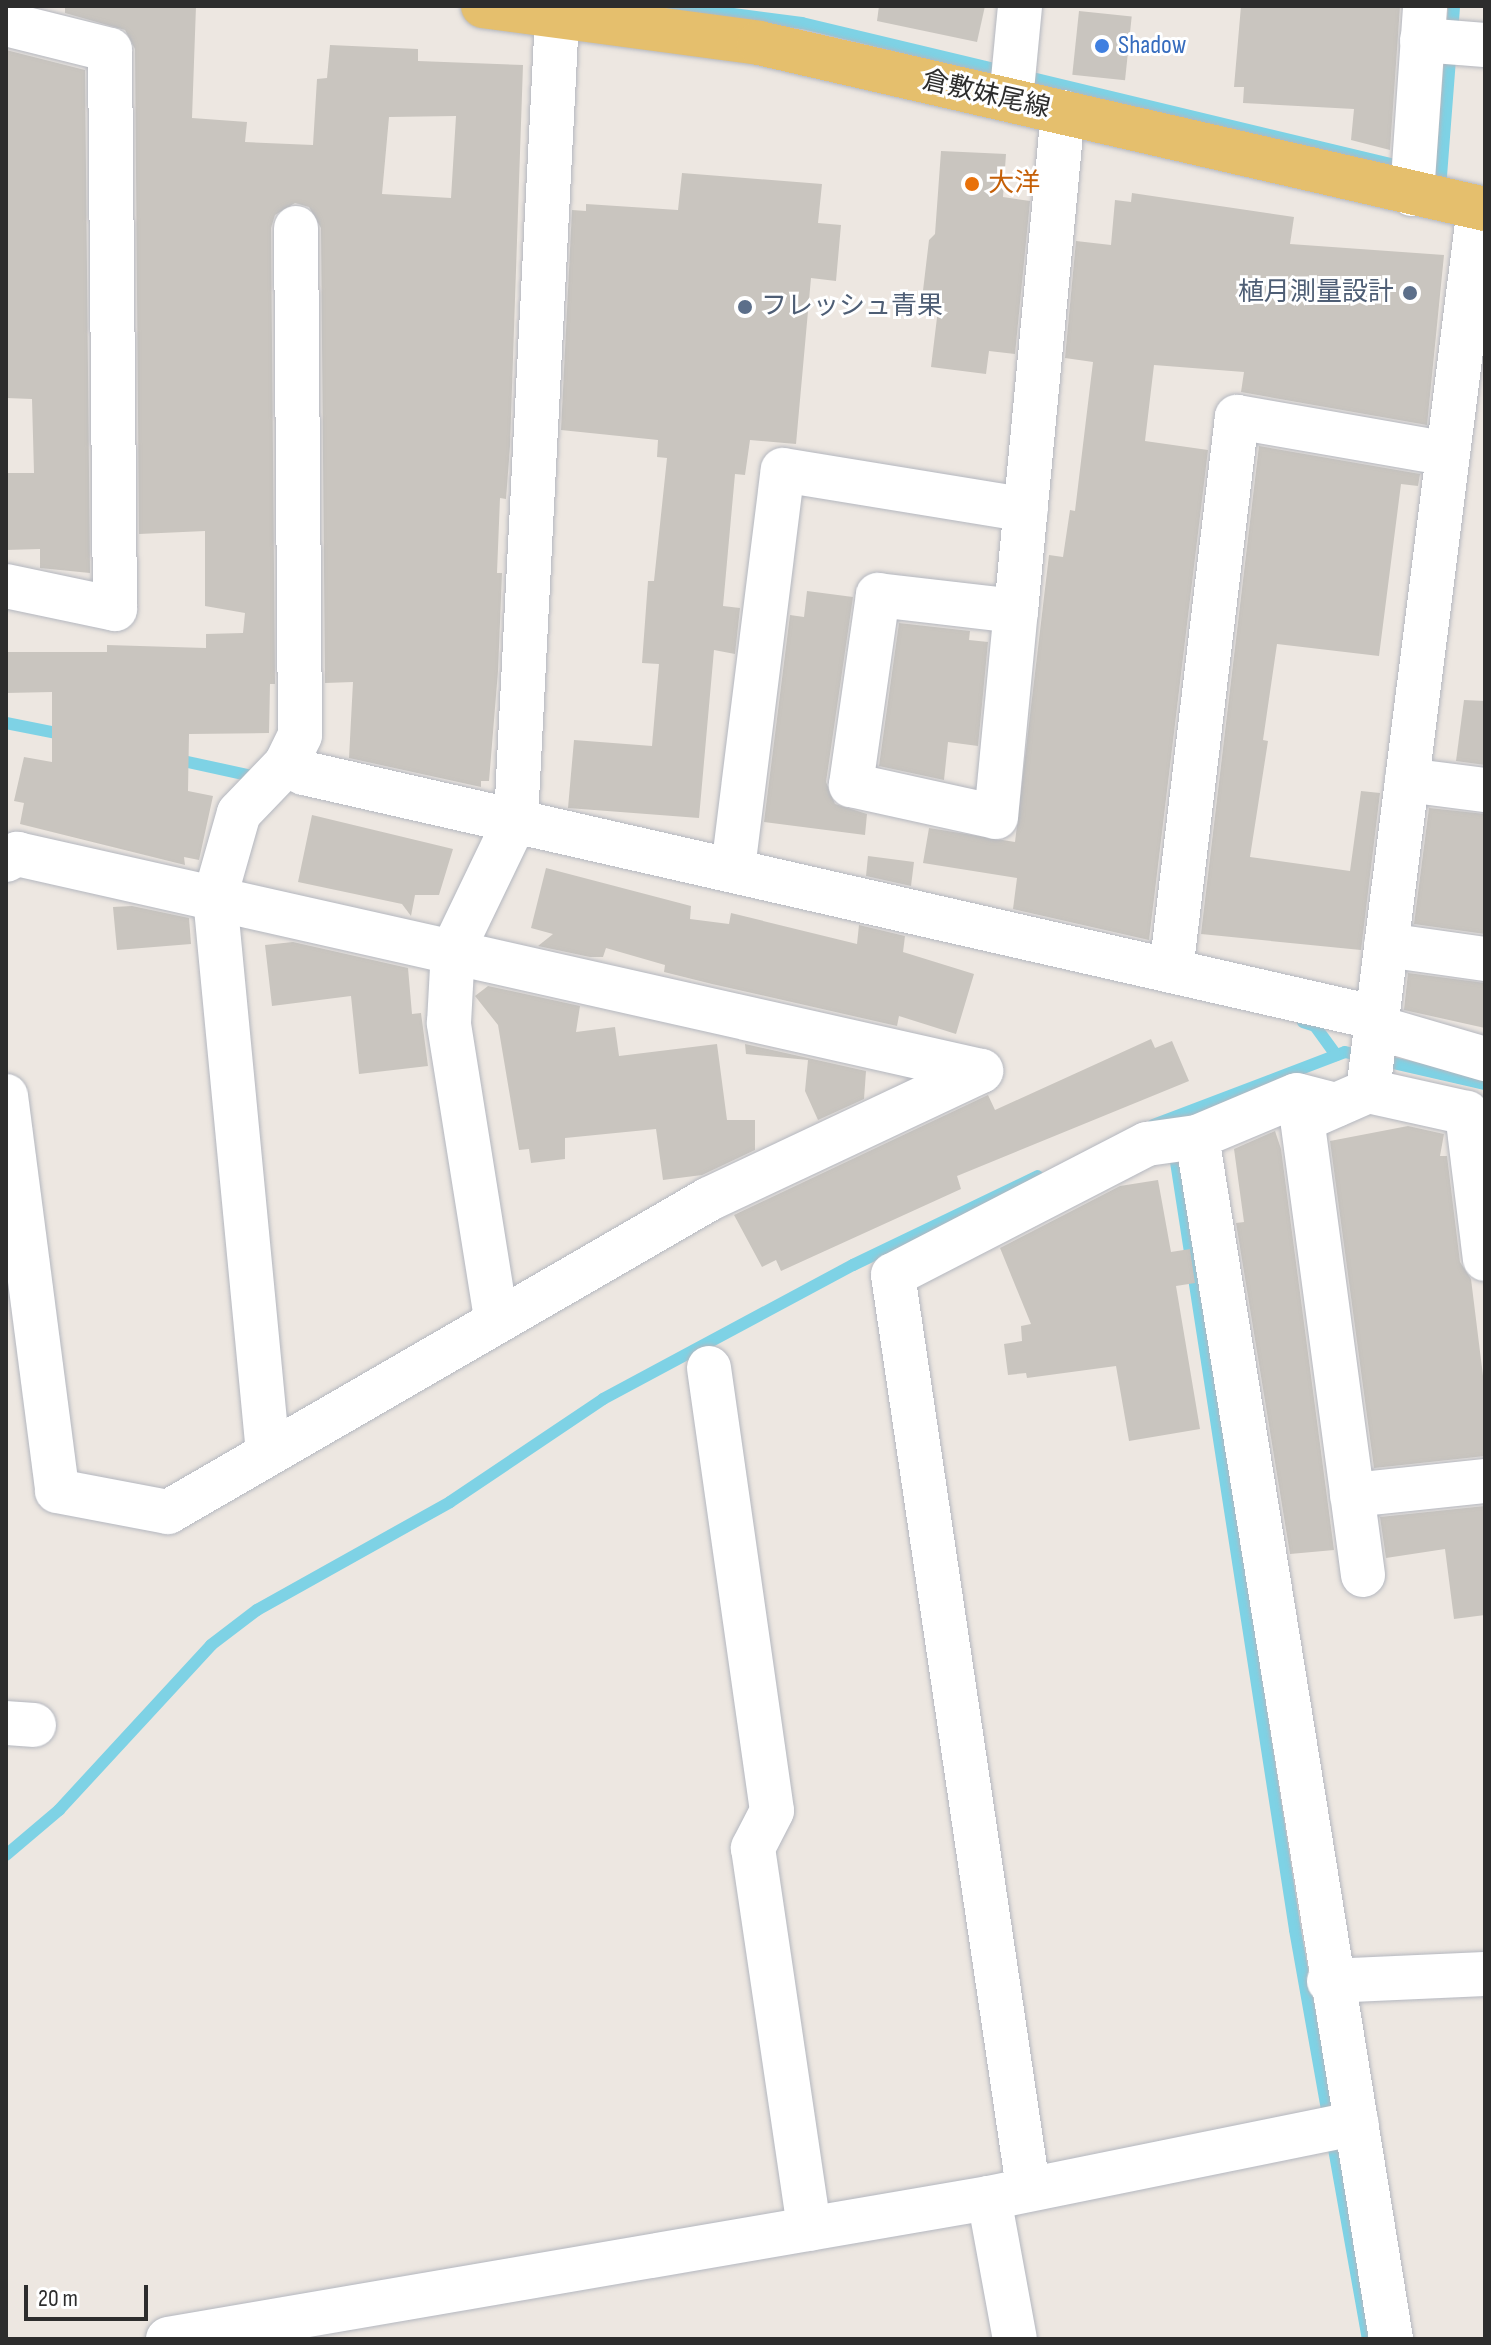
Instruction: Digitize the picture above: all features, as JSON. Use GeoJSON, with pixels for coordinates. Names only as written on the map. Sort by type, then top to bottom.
{"type":"FeatureCollection","features":[{"type":"Feature","properties":{"kind":"main road","name":"倉敷妹尾線"},"geometry":{"type":"LineString","coordinates":[[483,6],[759,43],[1013,83],[1063,112],[1413,178],[1482,209]]}},
{"type":"Feature","properties":{"kind":"street"},"geometry":{"type":"LineString","coordinates":[[1013,83],[1020,6]]}},
{"type":"Feature","properties":{"kind":"street"},"geometry":{"type":"LineString","coordinates":[[496,1318],[449,1023],[453,950],[512,829],[557,17]]}},
{"type":"Feature","properties":{"kind":"street"},"geometry":{"type":"LineString","coordinates":[[6,24],[110,50],[115,609],[6,586]]}},
{"type":"Feature","properties":{"kind":"street"},"geometry":{"type":"LineString","coordinates":[[1413,178],[1446,35]]}},
{"type":"Feature","properties":{"kind":"street"},"geometry":{"type":"LineString","coordinates":[[1016,611],[878,595],[851,785],[996,817],[1026,510],[1063,112]]}},
{"type":"Feature","properties":{"kind":"street"},"geometry":{"type":"LineString","coordinates":[[1363,1575],[1302,1120],[1367,1059],[1386,945],[1482,209]]}},
{"type":"Feature","properties":{"kind":"street"},"geometry":{"type":"LineString","coordinates":[[268,1453],[215,897],[239,813],[276,773],[300,735],[296,228]]}},
{"type":"Feature","properties":{"kind":"street"},"geometry":{"type":"LineString","coordinates":[[1171,971],[1237,417],[1448,454]]}},
{"type":"Feature","properties":{"kind":"street"},"geometry":{"type":"LineString","coordinates":[[733,869],[783,470],[1026,510]]}},
{"type":"Feature","properties":{"kind":"street"},"geometry":{"type":"LineString","coordinates":[[276,773],[304,773],[512,829],[733,869],[1171,971],[1476,1111],[1485,1259]]}},
{"type":"Feature","properties":{"kind":"street"},"geometry":{"type":"LineString","coordinates":[[1407,780],[1485,790]]}},
{"type":"Feature","properties":{"kind":"street"},"geometry":{"type":"LineString","coordinates":[[6,860],[17,854],[981,1071],[709,1199],[496,1318],[168,1512],[57,1491],[6,1096]]}},
{"type":"Feature","properties":{"kind":"street"},"geometry":{"type":"LineString","coordinates":[[1386,945],[1485,959]]}},
{"type":"Feature","properties":{"kind":"street"},"geometry":{"type":"LineString","coordinates":[[1015,2339],[1008,2193],[893,1275],[1147,1144],[1181,1139],[1297,1095],[1367,1059],[1485,1059]]}},
{"type":"Feature","properties":{"kind":"street"},"geometry":{"type":"LineString","coordinates":[[1181,1139],[1329,1981],[1340,2126],[1391,2339]]}},
{"type":"Feature","properties":{"kind":"street"},"geometry":{"type":"LineString","coordinates":[[709,1368],[772,1811],[753,1848],[809,2229]]}},
{"type":"Feature","properties":{"kind":"street"},"geometry":{"type":"LineString","coordinates":[[1352,1495],[1485,1481]]}},
{"type":"Feature","properties":{"kind":"street"},"geometry":{"type":"LineString","coordinates":[[1329,1981],[1485,1974]]}},
{"type":"Feature","properties":{"kind":"street"},"geometry":{"type":"LineString","coordinates":[[168,2339],[320,2325],[1340,2126]]}},
{"type":"Feature","properties":{"kind":"building"},"geometry":{"type":"Polygon","coordinates":[[[65,6],[196,6],[192,118],[247,122],[245,142],[313,145],[317,79],[327,78],[330,45],[418,49],[418,61],[523,65],[510,446],[506,499],[500,498],[497,573],[502,573],[498,671],[489,781],[481,781],[481,787],[349,758],[353,682],[325,683],[321,228],[309,207],[295,203],[275,215],[271,228],[275,684],[270,684],[269,733],[189,734],[188,791],[213,796],[199,860],[184,857],[185,865],[20,824],[24,803],[14,801],[24,757],[52,762],[52,692],[6,693],[6,652],[107,652],[107,645],[206,648],[206,634],[243,633],[245,613],[205,606],[205,531],[139,534],[135,49],[125,30],[65,13],[65,6]],[[456,116],[389,117],[382,194],[451,198],[456,116]]]}},
{"type":"Feature","properties":{"kind":"building"},"geometry":{"type":"Polygon","coordinates":[[[879,6],[985,6],[977,42],[877,21],[879,6]]]}},
{"type":"Feature","properties":{"kind":"building"},"geometry":{"type":"Polygon","coordinates":[[[1241,6],[1400,6],[1390,150],[1351,140],[1354,109],[1243,103],[1244,87],[1234,87],[1241,6]]]}},
{"type":"Feature","properties":{"kind":"building"},"geometry":{"type":"Polygon","coordinates":[[[1079,11],[1132,17],[1125,80],[1072,75],[1079,11]]]}},
{"type":"Feature","properties":{"kind":"building"},"geometry":{"type":"Polygon","coordinates":[[[6,50],[85,70],[90,573],[40,568],[40,549],[6,550],[6,473],[34,473],[32,399],[6,398],[6,50]]]}},
{"type":"Feature","properties":{"kind":"building"},"geometry":{"type":"Polygon","coordinates":[[[941,151],[1006,154],[1003,197],[1030,201],[1015,354],[989,351],[986,374],[931,367],[939,301],[922,299],[929,240],[935,234],[941,151]]]}},
{"type":"Feature","properties":{"kind":"building"},"geometry":{"type":"Polygon","coordinates":[[[682,173],[822,184],[818,223],[841,225],[836,281],[811,278],[796,444],[750,440],[745,475],[735,474],[723,606],[740,608],[735,654],[714,650],[699,818],[568,808],[574,740],[652,746],[659,664],[642,663],[648,581],[654,581],[667,458],[657,457],[658,440],[561,430],[572,210],[586,211],[586,204],[678,210],[682,173]]]}},
{"type":"Feature","properties":{"kind":"building"},"geometry":{"type":"Polygon","coordinates":[[[1132,193],[1294,217],[1290,244],[1444,255],[1427,425],[1241,392],[1244,372],[1154,365],[1145,441],[1208,450],[1149,940],[1013,909],[1017,878],[923,863],[929,828],[1015,842],[1049,555],[1063,557],[1070,510],[1075,511],[1093,362],[1065,358],[1076,241],[1111,245],[1115,200],[1131,202],[1132,193]]]}},
{"type":"Feature","properties":{"kind":"building"},"geometry":{"type":"Polygon","coordinates":[[[1259,446],[1420,474],[1418,486],[1401,484],[1379,656],[1277,644],[1263,740],[1268,741],[1250,857],[1350,871],[1361,791],[1380,793],[1361,950],[1201,934],[1259,446]]]}},
{"type":"Feature","properties":{"kind":"building"},"geometry":{"type":"Polygon","coordinates":[[[807,591],[853,597],[826,782],[835,804],[867,814],[865,835],[764,822],[790,615],[804,617],[807,591]]]}},
{"type":"Feature","properties":{"kind":"building"},"geometry":{"type":"Polygon","coordinates":[[[899,623],[970,631],[969,640],[988,642],[978,746],[948,742],[944,780],[879,766],[899,623]]]}},
{"type":"Feature","properties":{"kind":"building"},"geometry":{"type":"Polygon","coordinates":[[[1464,700],[1485,701],[1485,765],[1456,761],[1464,700]]]}},
{"type":"Feature","properties":{"kind":"building"},"geometry":{"type":"Polygon","coordinates":[[[1429,808],[1485,814],[1485,934],[1414,924],[1429,808]]]}},
{"type":"Feature","properties":{"kind":"building"},"geometry":{"type":"Polygon","coordinates":[[[312,815],[453,849],[439,895],[415,895],[411,916],[402,904],[298,882],[312,815]]]}},
{"type":"Feature","properties":{"kind":"building"},"geometry":{"type":"Polygon","coordinates":[[[868,856],[914,862],[911,886],[866,876],[868,856]]]}},
{"type":"Feature","properties":{"kind":"building"},"geometry":{"type":"Polygon","coordinates":[[[546,868],[691,906],[690,919],[729,924],[731,913],[857,944],[859,925],[905,936],[903,952],[974,974],[956,1034],[899,1016],[897,1026],[712,984],[664,972],[665,965],[606,948],[603,957],[590,957],[538,946],[553,934],[531,928],[546,868]]]}},
{"type":"Feature","properties":{"kind":"building"},"geometry":{"type":"Polygon","coordinates":[[[132,906],[189,918],[191,944],[117,950],[113,907],[132,906]]]}},
{"type":"Feature","properties":{"kind":"building"},"geometry":{"type":"Polygon","coordinates":[[[293,942],[408,968],[412,1014],[421,1013],[428,1066],[359,1074],[351,996],[272,1006],[265,945],[293,942]]]}},
{"type":"Feature","properties":{"kind":"building"},"geometry":{"type":"Polygon","coordinates":[[[1408,973],[1485,983],[1485,1028],[1404,1010],[1408,973]]]}},
{"type":"Feature","properties":{"kind":"building"},"geometry":{"type":"Polygon","coordinates":[[[488,986],[580,1006],[576,1032],[615,1027],[619,1056],[717,1044],[727,1120],[755,1120],[755,1150],[702,1175],[663,1180],[656,1129],[565,1138],[565,1159],[531,1163],[529,1149],[519,1150],[498,1025],[475,996],[488,986]]]}},
{"type":"Feature","properties":{"kind":"building"},"geometry":{"type":"Polygon","coordinates":[[[1151,1039],[1155,1048],[1172,1041],[1189,1081],[957,1176],[961,1189],[781,1271],[776,1260],[762,1267],[734,1215],[988,1095],[995,1110],[1151,1039]]]}},
{"type":"Feature","properties":{"kind":"building"},"geometry":{"type":"Polygon","coordinates":[[[745,1044],[866,1071],[864,1099],[818,1120],[805,1091],[808,1060],[746,1054],[745,1044]]]}},
{"type":"Feature","properties":{"kind":"building"},"geometry":{"type":"Polygon","coordinates":[[[1408,1126],[1444,1134],[1440,1156],[1447,1156],[1460,1262],[1471,1279],[1485,1392],[1485,1456],[1374,1468],[1330,1141],[1408,1126]]]}},
{"type":"Feature","properties":{"kind":"building"},"geometry":{"type":"Polygon","coordinates":[[[1275,1131],[1281,1149],[1334,1550],[1290,1554],[1236,1223],[1244,1222],[1234,1149],[1275,1131]]]}},
{"type":"Feature","properties":{"kind":"building"},"geometry":{"type":"Polygon","coordinates":[[[1158,1180],[1171,1252],[1190,1249],[1195,1283],[1176,1286],[1200,1429],[1129,1441],[1116,1366],[1027,1378],[1026,1373],[1008,1375],[1004,1344],[1022,1341],[1021,1326],[1031,1324],[1000,1248],[1120,1186],[1158,1180]]]}},
{"type":"Feature","properties":{"kind":"building"},"geometry":{"type":"Polygon","coordinates":[[[1485,1506],[1485,1615],[1454,1619],[1445,1549],[1386,1558],[1380,1517],[1485,1506]]]}},
{"type":"Feature","properties":{"kind":"waterway"},"geometry":{"type":"LineString","coordinates":[[673,6],[802,23],[1441,176],[1454,6]]}},
{"type":"Feature","properties":{"kind":"waterway"},"geometry":{"type":"LineString","coordinates":[[6,723],[66,735]]}},
{"type":"Feature","properties":{"kind":"waterway"},"geometry":{"type":"LineString","coordinates":[[174,759],[261,778]]}},
{"type":"Feature","properties":{"kind":"waterway"},"geometry":{"type":"LineString","coordinates":[[1303,1022],[1315,1026],[1336,1055]]}},
{"type":"Feature","properties":{"kind":"waterway"},"geometry":{"type":"LineString","coordinates":[[1153,1125],[1345,1052],[1485,1084]]}},
{"type":"Feature","properties":{"kind":"waterway"},"geometry":{"type":"LineString","coordinates":[[1174,1149],[1295,1930],[1368,2339]]}},
{"type":"Feature","properties":{"kind":"waterway"},"geometry":{"type":"LineString","coordinates":[[6,1855],[59,1810],[211,1645],[257,1610],[450,1502],[603,1399],[853,1265],[1038,1176]]}},
{"type":"Feature","properties":{"kind":"place","name":"Shadow"},"geometry":{"type":"Point","coordinates":[1102,46]}},
{"type":"Feature","properties":{"kind":"place","name":"大洋"},"geometry":{"type":"Point","coordinates":[972,184]}},
{"type":"Feature","properties":{"kind":"place","name":"植月測量設計"},"geometry":{"type":"Point","coordinates":[1410,293]}},
{"type":"Feature","properties":{"kind":"place","name":"フレッシュ青果"},"geometry":{"type":"Point","coordinates":[745,307]}}]}
